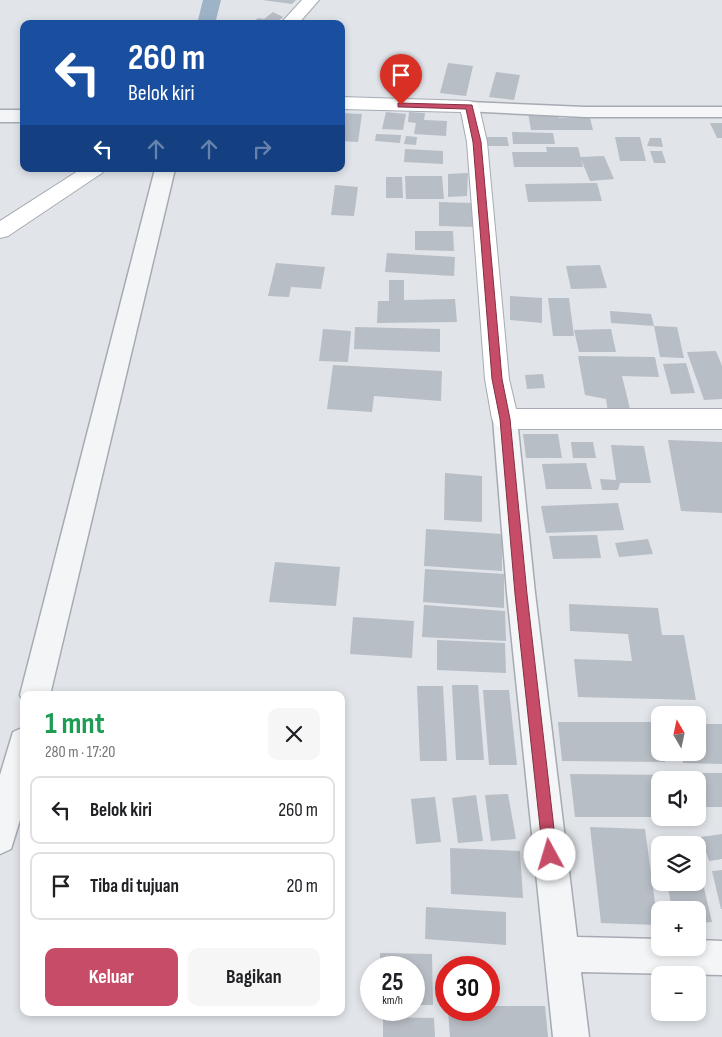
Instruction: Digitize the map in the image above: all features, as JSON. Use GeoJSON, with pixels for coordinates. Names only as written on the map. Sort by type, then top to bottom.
{"type":"FeatureCollection","features":[{"type":"Feature","properties":{"kind":"street"},"geometry":{"type":"LineString","coordinates":[[292,20],[311,0]]}},
{"type":"Feature","properties":{"kind":"street"},"geometry":{"type":"LineString","coordinates":[[345,103],[585,112],[722,112]]}},
{"type":"Feature","properties":{"kind":"street"},"geometry":{"type":"LineString","coordinates":[[469,107],[477,142],[497,379],[505,419],[521,594],[571,1037]]}},
{"type":"Feature","properties":{"kind":"street"},"geometry":{"type":"LineString","coordinates":[[0,116],[20,116]]}},
{"type":"Feature","properties":{"kind":"street"},"geometry":{"type":"LineString","coordinates":[[0,232],[90,172]]}},
{"type":"Feature","properties":{"kind":"street"},"geometry":{"type":"LineString","coordinates":[[36,691],[164,172]]}},
{"type":"Feature","properties":{"kind":"street"},"geometry":{"type":"LineString","coordinates":[[505,419],[722,419]]}},
{"type":"Feature","properties":{"kind":"street"},"geometry":{"type":"LineString","coordinates":[[0,838],[20,758]]}},
{"type":"Feature","properties":{"kind":"street"},"geometry":{"type":"LineString","coordinates":[[562,954],[722,958]]}},
{"type":"Feature","properties":{"kind":"building"},"geometry":{"type":"Polygon","coordinates":[[[262,0],[296,0],[292,4],[262,0]]]}},
{"type":"Feature","properties":{"kind":"building"},"geometry":{"type":"Polygon","coordinates":[[[273,12],[283,17],[280,20],[256,20],[258,18],[264,19],[273,12]]]}},
{"type":"Feature","properties":{"kind":"building"},"geometry":{"type":"Polygon","coordinates":[[[448,63],[473,66],[466,96],[440,93],[448,63]]]}},
{"type":"Feature","properties":{"kind":"building"},"geometry":{"type":"Polygon","coordinates":[[[496,72],[520,75],[514,100],[489,97],[496,72]]]}},
{"type":"Feature","properties":{"kind":"building"},"geometry":{"type":"Polygon","coordinates":[[[386,112],[406,114],[403,130],[382,129],[386,112]]]}},
{"type":"Feature","properties":{"kind":"building"},"geometry":{"type":"Polygon","coordinates":[[[409,112],[425,113],[424,120],[447,121],[446,136],[414,134],[416,123],[408,122],[409,112]]]}},
{"type":"Feature","properties":{"kind":"building"},"geometry":{"type":"Polygon","coordinates":[[[345,113],[362,114],[358,142],[345,141],[345,113]]]}},
{"type":"Feature","properties":{"kind":"building"},"geometry":{"type":"Polygon","coordinates":[[[528,113],[557,113],[559,118],[590,118],[593,130],[531,130],[528,113]]]}},
{"type":"Feature","properties":{"kind":"building"},"geometry":{"type":"Polygon","coordinates":[[[710,123],[722,123],[722,138],[717,138],[710,123]]]}},
{"type":"Feature","properties":{"kind":"building"},"geometry":{"type":"Polygon","coordinates":[[[512,132],[553,133],[555,144],[513,144],[512,132]]]}},
{"type":"Feature","properties":{"kind":"building"},"geometry":{"type":"Polygon","coordinates":[[[376,134],[401,135],[400,143],[375,141],[376,134]]]}},
{"type":"Feature","properties":{"kind":"building"},"geometry":{"type":"Polygon","coordinates":[[[406,136],[417,137],[416,145],[404,144],[406,136]]]}},
{"type":"Feature","properties":{"kind":"building"},"geometry":{"type":"Polygon","coordinates":[[[486,137],[507,137],[509,146],[488,146],[486,137]]]}},
{"type":"Feature","properties":{"kind":"building"},"geometry":{"type":"Polygon","coordinates":[[[615,137],[640,137],[646,161],[620,161],[615,137]]]}},
{"type":"Feature","properties":{"kind":"building"},"geometry":{"type":"Polygon","coordinates":[[[650,138],[661,138],[663,147],[647,146],[650,138]]]}},
{"type":"Feature","properties":{"kind":"building"},"geometry":{"type":"Polygon","coordinates":[[[546,147],[578,147],[583,167],[514,167],[512,152],[547,152],[546,147]]]}},
{"type":"Feature","properties":{"kind":"building"},"geometry":{"type":"Polygon","coordinates":[[[405,149],[443,151],[443,164],[404,162],[405,149]]]}},
{"type":"Feature","properties":{"kind":"building"},"geometry":{"type":"Polygon","coordinates":[[[650,151],[662,151],[666,163],[654,163],[650,151]]]}},
{"type":"Feature","properties":{"kind":"building"},"geometry":{"type":"Polygon","coordinates":[[[604,156],[614,179],[590,181],[580,157],[604,156]]]}},
{"type":"Feature","properties":{"kind":"building"},"geometry":{"type":"Polygon","coordinates":[[[468,173],[467,196],[448,197],[448,174],[468,173]]]}},
{"type":"Feature","properties":{"kind":"building"},"geometry":{"type":"Polygon","coordinates":[[[405,176],[442,176],[444,199],[406,199],[405,176]]]}},
{"type":"Feature","properties":{"kind":"building"},"geometry":{"type":"Polygon","coordinates":[[[386,177],[402,177],[403,198],[386,198],[386,177]]]}},
{"type":"Feature","properties":{"kind":"building"},"geometry":{"type":"Polygon","coordinates":[[[597,183],[602,201],[528,202],[525,184],[597,183]]]}},
{"type":"Feature","properties":{"kind":"building"},"geometry":{"type":"Polygon","coordinates":[[[335,185],[358,187],[354,216],[331,215],[335,185]]]}},
{"type":"Feature","properties":{"kind":"building"},"geometry":{"type":"Polygon","coordinates":[[[439,202],[474,203],[475,227],[439,226],[439,202]]]}},
{"type":"Feature","properties":{"kind":"building"},"geometry":{"type":"Polygon","coordinates":[[[415,231],[453,231],[454,251],[415,250],[415,231]]]}},
{"type":"Feature","properties":{"kind":"building"},"geometry":{"type":"Polygon","coordinates":[[[387,253],[455,257],[454,276],[385,272],[387,253]]]}},
{"type":"Feature","properties":{"kind":"building"},"geometry":{"type":"Polygon","coordinates":[[[276,263],[325,267],[321,289],[291,287],[289,297],[268,296],[276,263]]]}},
{"type":"Feature","properties":{"kind":"building"},"geometry":{"type":"Polygon","coordinates":[[[600,265],[607,288],[571,289],[566,266],[600,265]]]}},
{"type":"Feature","properties":{"kind":"building"},"geometry":{"type":"Polygon","coordinates":[[[389,280],[404,280],[404,300],[455,299],[457,322],[377,323],[378,301],[389,301],[389,280]]]}},
{"type":"Feature","properties":{"kind":"building"},"geometry":{"type":"Polygon","coordinates":[[[510,296],[542,298],[542,323],[510,320],[510,296]]]}},
{"type":"Feature","properties":{"kind":"building"},"geometry":{"type":"Polygon","coordinates":[[[548,298],[569,298],[574,336],[553,336],[548,298]]]}},
{"type":"Feature","properties":{"kind":"building"},"geometry":{"type":"Polygon","coordinates":[[[610,311],[651,314],[654,326],[611,323],[610,311]]]}},
{"type":"Feature","properties":{"kind":"building"},"geometry":{"type":"Polygon","coordinates":[[[654,326],[677,327],[684,358],[660,357],[654,326]]]}},
{"type":"Feature","properties":{"kind":"building"},"geometry":{"type":"Polygon","coordinates":[[[355,327],[440,329],[440,352],[354,349],[355,327]]]}},
{"type":"Feature","properties":{"kind":"building"},"geometry":{"type":"Polygon","coordinates":[[[323,329],[351,331],[348,362],[319,361],[323,329]]]}},
{"type":"Feature","properties":{"kind":"building"},"geometry":{"type":"Polygon","coordinates":[[[611,329],[616,352],[579,352],[574,330],[611,329]]]}},
{"type":"Feature","properties":{"kind":"building"},"geometry":{"type":"Polygon","coordinates":[[[716,351],[722,366],[722,399],[704,400],[687,352],[716,351]]]}},
{"type":"Feature","properties":{"kind":"building"},"geometry":{"type":"Polygon","coordinates":[[[578,356],[655,357],[659,377],[622,376],[631,413],[608,413],[606,399],[585,395],[578,356]]]}},
{"type":"Feature","properties":{"kind":"building"},"geometry":{"type":"Polygon","coordinates":[[[686,363],[695,393],[671,394],[663,364],[686,363]]]}},
{"type":"Feature","properties":{"kind":"building"},"geometry":{"type":"Polygon","coordinates":[[[333,365],[442,371],[441,401],[374,396],[372,412],[327,409],[333,365]]]}},
{"type":"Feature","properties":{"kind":"building"},"geometry":{"type":"Polygon","coordinates":[[[543,374],[545,388],[527,389],[525,375],[543,374]]]}},
{"type":"Feature","properties":{"kind":"building"},"geometry":{"type":"Polygon","coordinates":[[[523,434],[558,434],[562,458],[526,458],[523,434]]]}},
{"type":"Feature","properties":{"kind":"building"},"geometry":{"type":"Polygon","coordinates":[[[668,440],[722,442],[722,513],[681,511],[668,440]]]}},
{"type":"Feature","properties":{"kind":"building"},"geometry":{"type":"Polygon","coordinates":[[[571,442],[593,442],[596,458],[573,458],[571,442]]]}},
{"type":"Feature","properties":{"kind":"building"},"geometry":{"type":"Polygon","coordinates":[[[611,445],[644,446],[651,483],[620,483],[618,490],[602,490],[600,479],[616,480],[611,445]]]}},
{"type":"Feature","properties":{"kind":"building"},"geometry":{"type":"Polygon","coordinates":[[[586,463],[592,489],[546,489],[542,464],[586,463]]]}},
{"type":"Feature","properties":{"kind":"building"},"geometry":{"type":"Polygon","coordinates":[[[445,473],[482,476],[482,522],[444,520],[445,473]]]}},
{"type":"Feature","properties":{"kind":"building"},"geometry":{"type":"Polygon","coordinates":[[[618,503],[624,530],[546,533],[541,506],[618,503]]]}},
{"type":"Feature","properties":{"kind":"building"},"geometry":{"type":"Polygon","coordinates":[[[426,529],[502,534],[502,571],[424,566],[426,529]]]}},
{"type":"Feature","properties":{"kind":"building"},"geometry":{"type":"Polygon","coordinates":[[[597,535],[601,558],[553,559],[549,536],[597,535]]]}},
{"type":"Feature","properties":{"kind":"building"},"geometry":{"type":"Polygon","coordinates":[[[648,539],[653,554],[619,557],[615,543],[648,539]]]}},
{"type":"Feature","properties":{"kind":"building"},"geometry":{"type":"Polygon","coordinates":[[[275,562],[340,567],[336,606],[269,602],[275,562]]]}},
{"type":"Feature","properties":{"kind":"building"},"geometry":{"type":"Polygon","coordinates":[[[425,569],[504,574],[504,608],[423,602],[425,569]]]}},
{"type":"Feature","properties":{"kind":"building"},"geometry":{"type":"Polygon","coordinates":[[[569,604],[658,608],[662,635],[684,635],[696,700],[578,697],[574,659],[632,661],[628,634],[570,631],[569,604]]]}},
{"type":"Feature","properties":{"kind":"building"},"geometry":{"type":"Polygon","coordinates":[[[424,605],[505,611],[506,641],[422,637],[424,605]]]}},
{"type":"Feature","properties":{"kind":"building"},"geometry":{"type":"Polygon","coordinates":[[[353,617],[414,621],[412,658],[350,654],[353,617]]]}},
{"type":"Feature","properties":{"kind":"building"},"geometry":{"type":"Polygon","coordinates":[[[437,640],[505,643],[506,673],[437,670],[437,640]]]}},
{"type":"Feature","properties":{"kind":"building"},"geometry":{"type":"Polygon","coordinates":[[[452,685],[478,685],[484,760],[456,760],[452,685]]]}},
{"type":"Feature","properties":{"kind":"building"},"geometry":{"type":"Polygon","coordinates":[[[417,686],[443,686],[447,761],[420,761],[417,686]]]}},
{"type":"Feature","properties":{"kind":"building"},"geometry":{"type":"Polygon","coordinates":[[[483,690],[509,690],[517,765],[489,765],[483,690]]]}},
{"type":"Feature","properties":{"kind":"building"},"geometry":{"type":"Polygon","coordinates":[[[558,722],[651,722],[651,761],[665,762],[562,761],[558,722]]]}},
{"type":"Feature","properties":{"kind":"building"},"geometry":{"type":"Polygon","coordinates":[[[706,724],[722,724],[722,764],[683,763],[683,761],[706,761],[706,724]]]}},
{"type":"Feature","properties":{"kind":"building"},"geometry":{"type":"Polygon","coordinates":[[[706,773],[722,773],[722,807],[706,807],[706,773]]]}},
{"type":"Feature","properties":{"kind":"building"},"geometry":{"type":"Polygon","coordinates":[[[570,774],[651,775],[651,817],[575,817],[570,774]]]}},
{"type":"Feature","properties":{"kind":"building"},"geometry":{"type":"Polygon","coordinates":[[[508,794],[516,839],[491,841],[485,795],[508,794]]]}},
{"type":"Feature","properties":{"kind":"building"},"geometry":{"type":"Polygon","coordinates":[[[476,795],[483,841],[458,843],[452,798],[476,795]]]}},
{"type":"Feature","properties":{"kind":"building"},"geometry":{"type":"Polygon","coordinates":[[[435,797],[441,842],[416,844],[411,799],[435,797]]]}},
{"type":"Feature","properties":{"kind":"building"},"geometry":{"type":"Polygon","coordinates":[[[590,827],[645,829],[651,873],[651,891],[653,891],[655,901],[651,901],[651,925],[601,923],[590,827]]]}},
{"type":"Feature","properties":{"kind":"building"},"geometry":{"type":"Polygon","coordinates":[[[722,834],[722,859],[709,861],[706,852],[706,836],[722,834]]]}},
{"type":"Feature","properties":{"kind":"building"},"geometry":{"type":"Polygon","coordinates":[[[450,848],[520,851],[523,898],[451,894],[450,848]]]}},
{"type":"Feature","properties":{"kind":"building"},"geometry":{"type":"Polygon","coordinates":[[[722,870],[722,909],[721,909],[712,871],[722,870]]]}},
{"type":"Feature","properties":{"kind":"building"},"geometry":{"type":"Polygon","coordinates":[[[669,891],[705,891],[712,922],[706,922],[706,901],[670,901],[669,891]]]}},
{"type":"Feature","properties":{"kind":"building"},"geometry":{"type":"Polygon","coordinates":[[[426,907],[506,912],[506,945],[425,939],[426,907]]]}},
{"type":"Feature","properties":{"kind":"building"},"geometry":{"type":"Polygon","coordinates":[[[380,953],[432,954],[433,1005],[425,1005],[425,956],[380,956],[380,953]]]}},
{"type":"Feature","properties":{"kind":"building"},"geometry":{"type":"Polygon","coordinates":[[[500,1006],[545,1006],[548,1037],[450,1037],[449,1021],[500,1021],[500,1006]]]}},
{"type":"Feature","properties":{"kind":"building"},"geometry":{"type":"Polygon","coordinates":[[[425,1018],[434,1018],[435,1037],[383,1037],[383,1021],[425,1021],[425,1018]]]}},
{"type":"Feature","properties":{"kind":"waterway"},"geometry":{"type":"LineString","coordinates":[[207,20],[212,0]]}},
{"type":"Feature","properties":{"kind":"route"},"geometry":{"type":"LineString","coordinates":[[401,105],[469,107],[477,142],[497,379],[505,419],[521,594],[550,855]]}}]}
